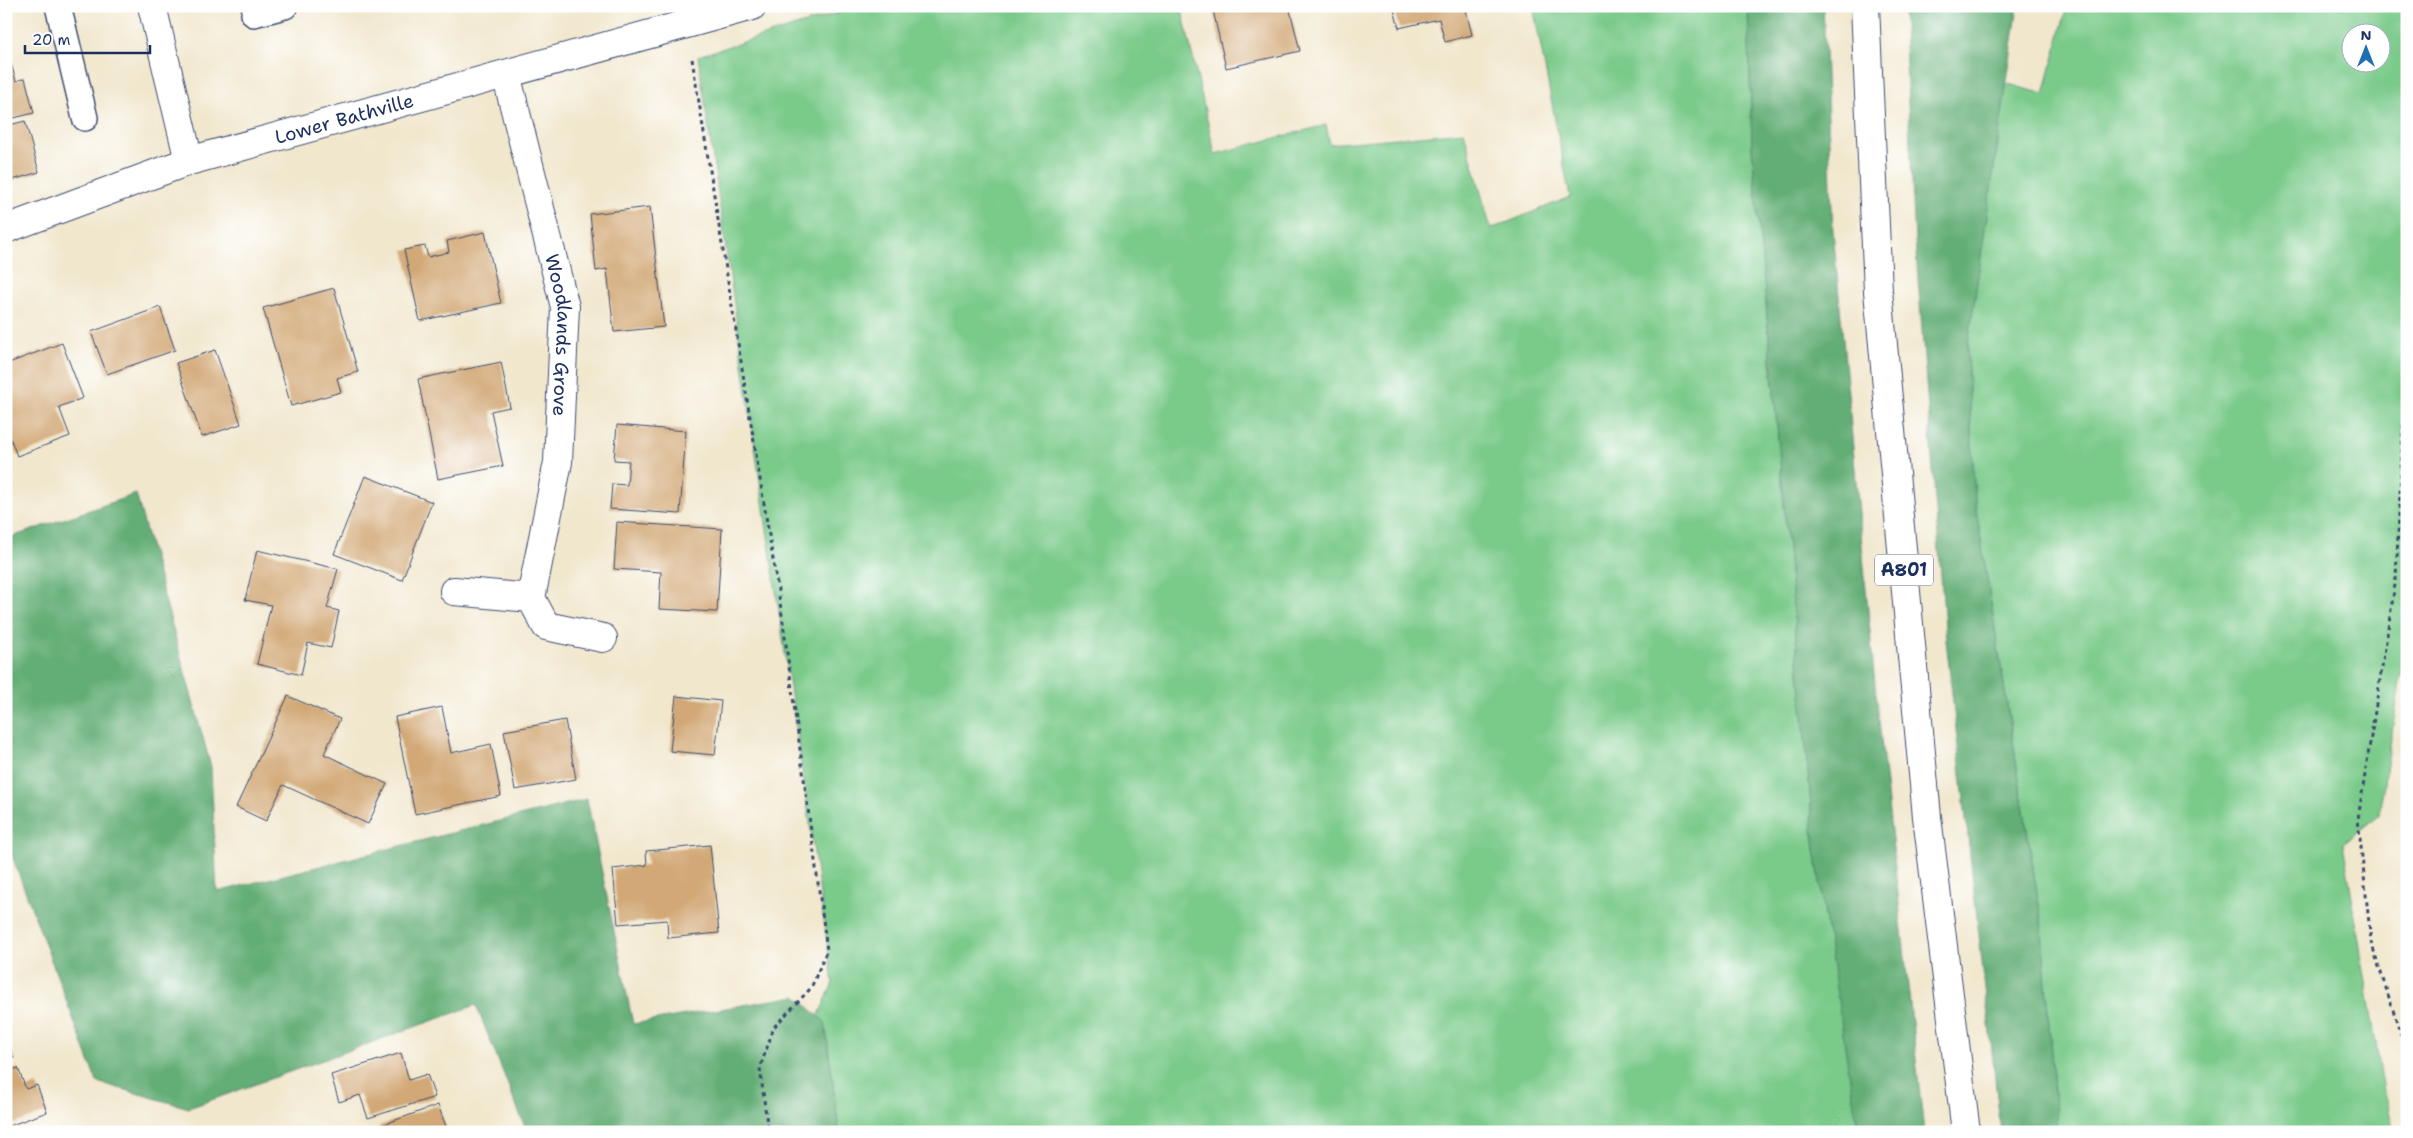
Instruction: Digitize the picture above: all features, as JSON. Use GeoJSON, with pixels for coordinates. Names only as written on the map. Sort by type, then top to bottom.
{"type":"FeatureCollection","features":[{"type":"Feature","properties":{"kind":"main road"},"geometry":{"type":"LineString","coordinates":[[152,6],[190,161]]}},
{"type":"Feature","properties":{"kind":"main road","name":"Lower Bathville"},"geometry":{"type":"LineString","coordinates":[[6,229],[190,161],[687,26],[752,6]]}},
{"type":"Feature","properties":{"kind":"main road","name":"A801"},"geometry":{"type":"LineString","coordinates":[[1865,6],[1880,311],[1927,817],[1966,1132]]}},
{"type":"Feature","properties":{"kind":"main road","name":"Woodlands Grove"},"geometry":{"type":"LineString","coordinates":[[506,74],[566,307],[558,462],[531,598]]}},
{"type":"Feature","properties":{"kind":"main road"},"geometry":{"type":"LineString","coordinates":[[454,591],[531,598],[546,626],[603,638]]}},
{"type":"Feature","properties":{"kind":"lane"},"geometry":{"type":"LineString","coordinates":[[58,6],[86,118]]}},
{"type":"Feature","properties":{"kind":"lane"},"geometry":{"type":"LineString","coordinates":[[254,14],[286,6]]}},
{"type":"Feature","properties":{"kind":"path"},"geometry":{"type":"LineString","coordinates":[[687,26],[782,615],[827,950],[811,988],[774,1027],[760,1068],[768,1132]]}},
{"type":"Feature","properties":{"kind":"path"},"geometry":{"type":"LineString","coordinates":[[2407,345],[2396,578],[2358,819],[2371,942],[2407,1053]]}},
{"type":"Feature","properties":{"kind":"green space"},"geometry":{"type":"Polygon","coordinates":[[[861,6],[1181,6],[1215,154],[1326,125],[1330,144],[1464,132],[1491,229],[1570,197],[1533,6],[1748,6],[1752,148],[1815,850],[1859,1132],[839,1132],[825,1023],[818,1017],[833,983],[698,56],[861,6]]]}},
{"type":"Feature","properties":{"kind":"green space"},"geometry":{"type":"Polygon","coordinates":[[[1748,6],[1823,6],[1833,231],[1874,675],[1924,1132],[1859,1132],[1853,1099],[1815,850],[1752,148],[1748,6]]]}},
{"type":"Feature","properties":{"kind":"green space"},"geometry":{"type":"Polygon","coordinates":[[[1903,6],[2018,6],[1967,351],[1975,503],[2041,918],[2057,1132],[2001,1132],[1946,640],[1915,240],[1903,6]]]}},
{"type":"Feature","properties":{"kind":"green space"},"geometry":{"type":"Polygon","coordinates":[[[2067,6],[2407,6],[2407,639],[2379,815],[2343,843],[2384,1092],[2394,1132],[2057,1132],[2041,918],[1975,503],[1967,351],[2005,83],[2044,94],[2067,6]]]}},
{"type":"Feature","properties":{"kind":"green space"},"geometry":{"type":"Polygon","coordinates":[[[136,494],[211,767],[217,892],[587,799],[633,1024],[796,996],[825,1022],[839,1132],[527,1132],[476,1005],[189,1108],[97,1082],[6,840],[6,539],[136,494]]]}},
{"type":"Feature","properties":{"kind":"building"},"geometry":{"type":"Polygon","coordinates":[[[1212,6],[1289,6],[1300,51],[1226,68],[1212,6]]]}},
{"type":"Feature","properties":{"kind":"building"},"geometry":{"type":"Polygon","coordinates":[[[1393,6],[1465,6],[1472,35],[1445,42],[1439,19],[1399,28],[1393,6]]]}},
{"type":"Feature","properties":{"kind":"building"},"geometry":{"type":"Polygon","coordinates":[[[10,60],[16,81],[25,78],[34,113],[6,120],[6,61],[10,60]]]}},
{"type":"Feature","properties":{"kind":"building"},"geometry":{"type":"Polygon","coordinates":[[[25,121],[39,172],[6,182],[6,126],[25,121]]]}},
{"type":"Feature","properties":{"kind":"building"},"geometry":{"type":"Polygon","coordinates":[[[650,207],[664,327],[614,332],[607,269],[596,271],[590,214],[650,207]]]}},
{"type":"Feature","properties":{"kind":"building"},"geometry":{"type":"Polygon","coordinates":[[[485,232],[501,303],[420,321],[404,250],[425,246],[428,257],[449,252],[447,241],[485,232]]]}},
{"type":"Feature","properties":{"kind":"building"},"geometry":{"type":"Polygon","coordinates":[[[334,288],[358,372],[337,378],[341,392],[291,406],[263,308],[334,288]]]}},
{"type":"Feature","properties":{"kind":"building"},"geometry":{"type":"Polygon","coordinates":[[[160,307],[175,350],[107,374],[91,332],[160,307]]]}},
{"type":"Feature","properties":{"kind":"building"},"geometry":{"type":"Polygon","coordinates":[[[62,343],[83,398],[59,407],[70,436],[17,456],[6,427],[6,364],[62,343]]]}},
{"type":"Feature","properties":{"kind":"building"},"geometry":{"type":"Polygon","coordinates":[[[215,350],[241,424],[202,437],[176,363],[215,350]]]}},
{"type":"Feature","properties":{"kind":"building"},"geometry":{"type":"Polygon","coordinates":[[[501,362],[510,407],[491,411],[503,466],[438,479],[418,379],[501,362]]]}},
{"type":"Feature","properties":{"kind":"building"},"geometry":{"type":"Polygon","coordinates":[[[617,425],[686,431],[680,514],[610,509],[612,484],[627,485],[629,461],[614,460],[617,425]]]}},
{"type":"Feature","properties":{"kind":"building"},"geometry":{"type":"Polygon","coordinates":[[[365,476],[432,502],[402,580],[334,554],[365,476]]]}},
{"type":"Feature","properties":{"kind":"building"},"geometry":{"type":"Polygon","coordinates":[[[617,522],[722,529],[717,612],[659,609],[661,572],[614,569],[617,522]]]}},
{"type":"Feature","properties":{"kind":"building"},"geometry":{"type":"Polygon","coordinates":[[[257,550],[338,569],[327,608],[339,611],[331,648],[308,643],[301,675],[257,664],[271,605],[245,600],[257,550]]]}},
{"type":"Feature","properties":{"kind":"building"},"geometry":{"type":"Polygon","coordinates":[[[288,696],[340,719],[324,754],[387,784],[368,824],[283,785],[266,821],[236,807],[288,696]]]}},
{"type":"Feature","properties":{"kind":"building"},"geometry":{"type":"Polygon","coordinates":[[[676,696],[721,701],[715,755],[670,751],[676,696]]]}},
{"type":"Feature","properties":{"kind":"building"},"geometry":{"type":"Polygon","coordinates":[[[442,707],[451,753],[491,744],[501,796],[415,814],[395,717],[442,707]]]}},
{"type":"Feature","properties":{"kind":"building"},"geometry":{"type":"Polygon","coordinates":[[[565,720],[576,779],[515,790],[504,731],[565,720]]]}},
{"type":"Feature","properties":{"kind":"building"},"geometry":{"type":"Polygon","coordinates":[[[710,845],[719,933],[668,938],[667,920],[618,924],[613,869],[647,865],[646,851],[710,845]]]}},
{"type":"Feature","properties":{"kind":"building"},"geometry":{"type":"Polygon","coordinates":[[[6,1039],[14,1058],[6,1061],[6,1039]]]}},
{"type":"Feature","properties":{"kind":"building"},"geometry":{"type":"Polygon","coordinates":[[[401,1053],[409,1080],[427,1074],[435,1097],[368,1118],[360,1095],[339,1102],[331,1075],[401,1053]]]}},
{"type":"Feature","properties":{"kind":"building"},"geometry":{"type":"Polygon","coordinates":[[[18,1068],[26,1089],[37,1085],[47,1112],[6,1127],[6,1072],[18,1068]]]}},
{"type":"Feature","properties":{"kind":"building"},"geometry":{"type":"Polygon","coordinates":[[[438,1105],[448,1132],[381,1132],[379,1126],[438,1105]]]}}]}
